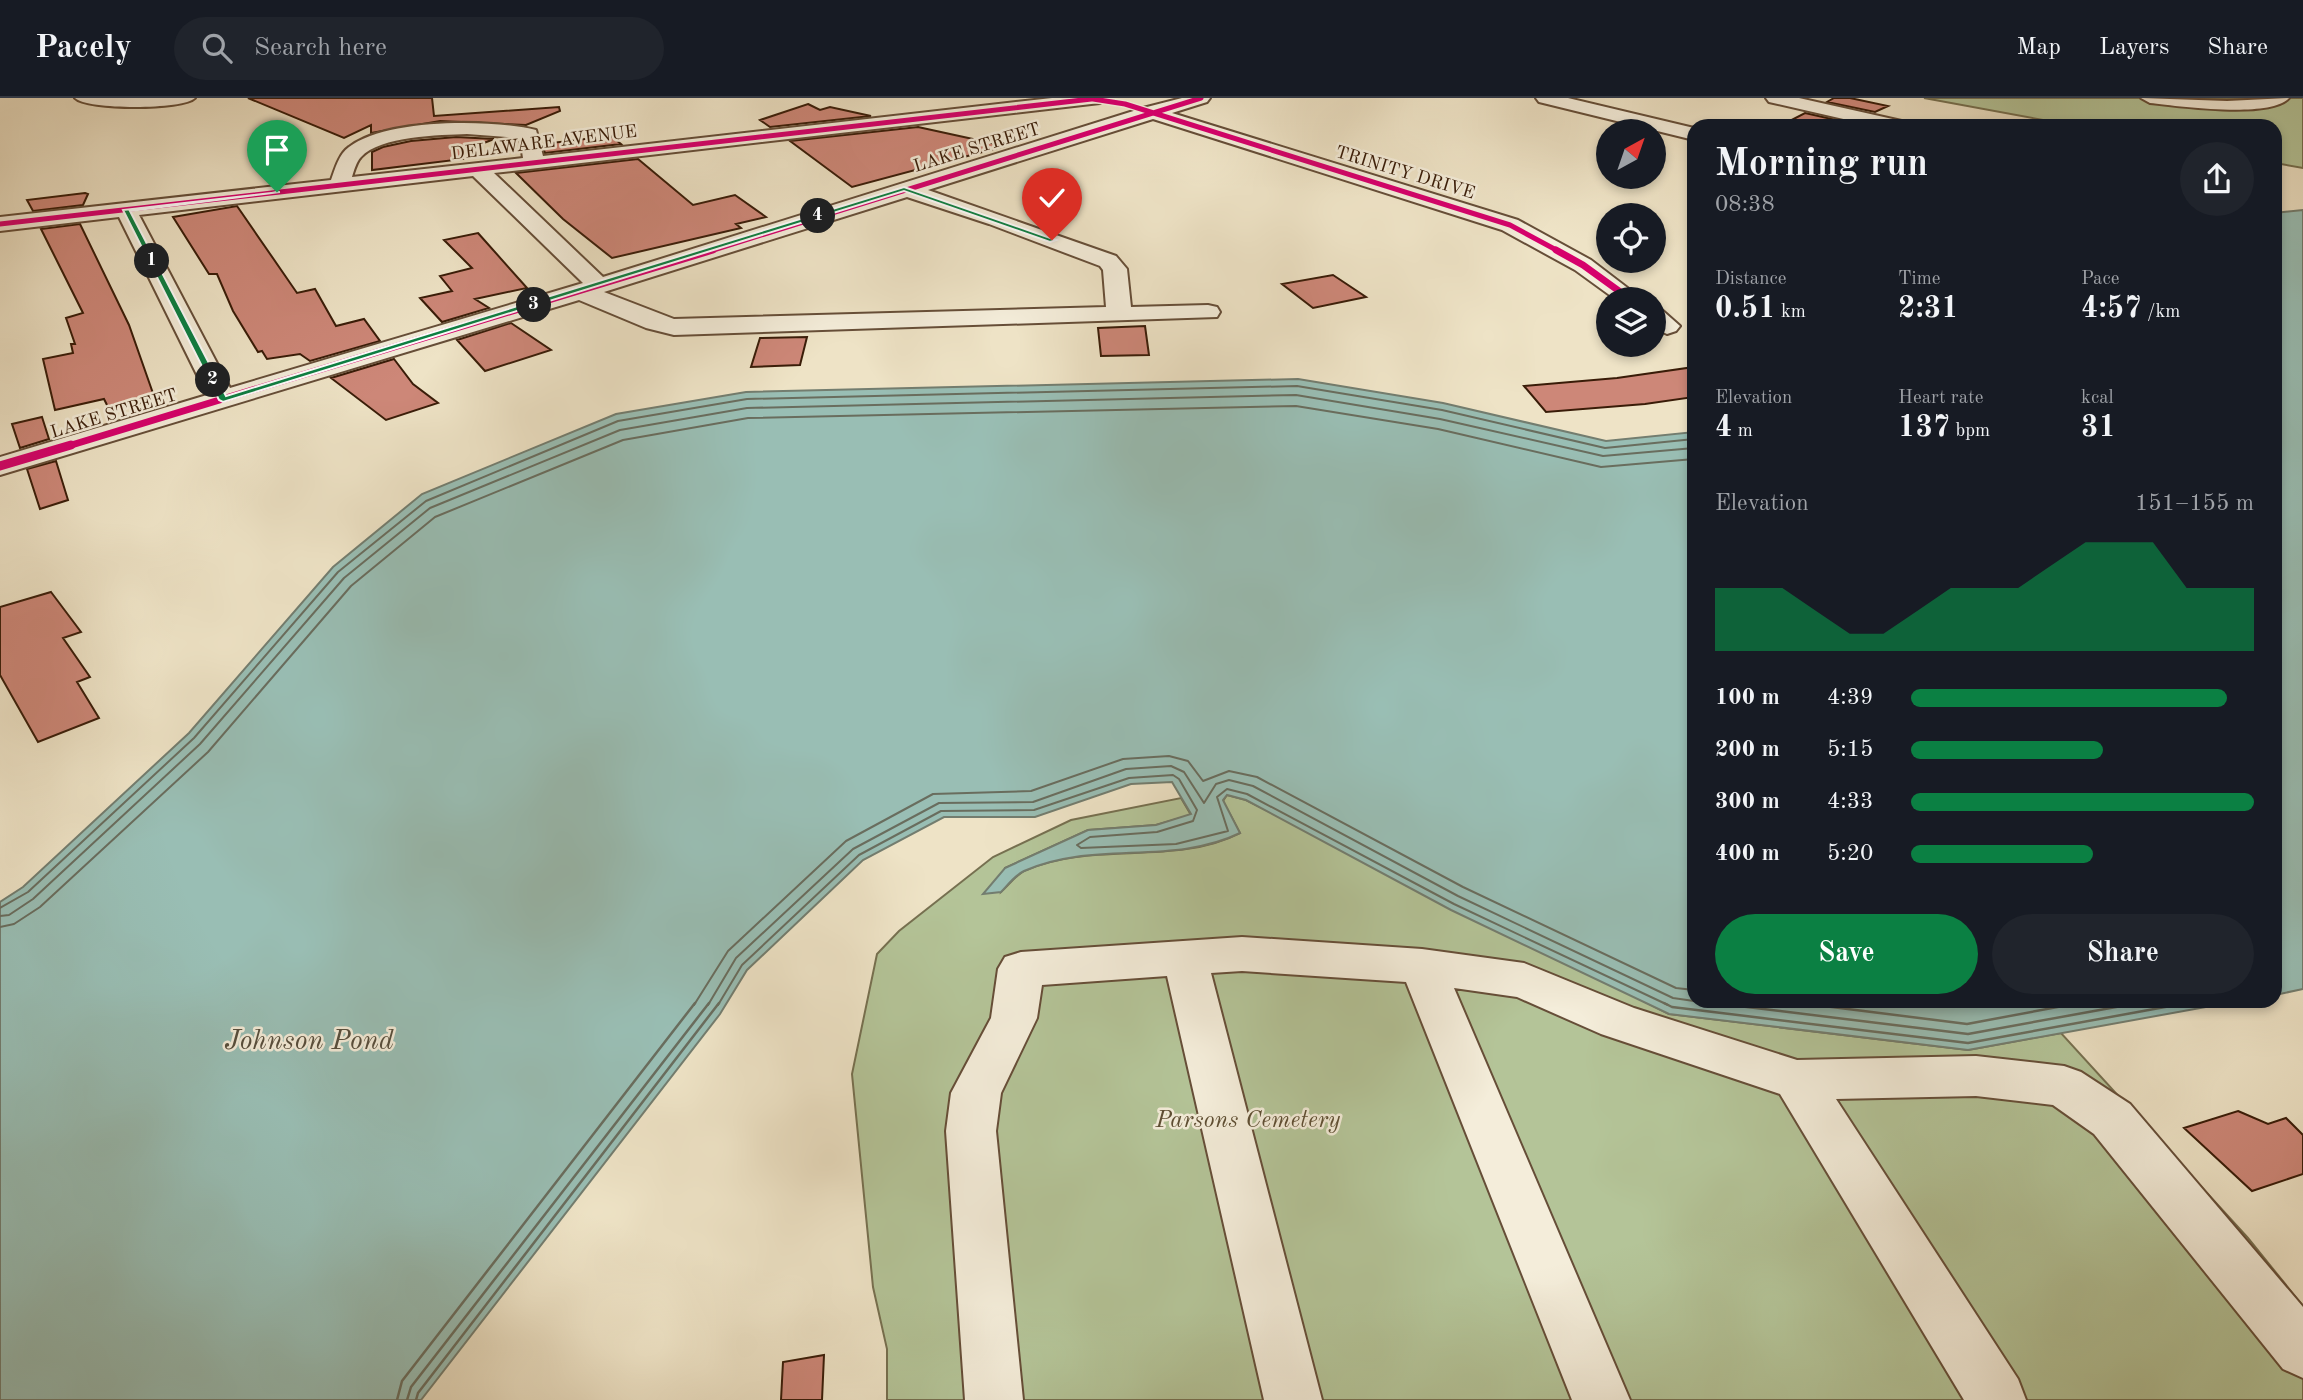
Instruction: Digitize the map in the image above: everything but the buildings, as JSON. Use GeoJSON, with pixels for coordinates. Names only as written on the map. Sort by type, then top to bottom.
{"type":"FeatureCollection","features":[{"type":"Feature","properties":{"kind":"street"},"geometry":{"type":"LineString","coordinates":[[83,98],[133,102],[186,98]]}},
{"type":"Feature","properties":{"kind":"street","name":"DELAWARE AVENUE"},"geometry":{"type":"LineString","coordinates":[[0,223],[1100,98]]}},
{"type":"Feature","properties":{"kind":"street","name":"LAKE STREET"},"geometry":{"type":"LineString","coordinates":[[0,466],[590,288],[1201,98]]}},
{"type":"Feature","properties":{"kind":"street"},"geometry":{"type":"LineString","coordinates":[[1549,98],[1687,132]]}},
{"type":"Feature","properties":{"kind":"street"},"geometry":{"type":"LineString","coordinates":[[1775,98],[1868,119]]}},
{"type":"Feature","properties":{"kind":"street"},"geometry":{"type":"LineString","coordinates":[[2150,98],[2227,107],[2280,98]]}},
{"type":"Feature","properties":{"kind":"street","name":"DELAWARE AVENUE"},"geometry":{"type":"LineString","coordinates":[[1093,99],[1153,113]]}},
{"type":"Feature","properties":{"kind":"street","name":"TRINITY DRIVE"},"geometry":{"type":"LineString","coordinates":[[1153,113],[1510,225],[1545,241],[1612,287]]}},
{"type":"Feature","properties":{"kind":"street"},"geometry":{"type":"LineString","coordinates":[[339,184],[352,153],[372,142],[448,130],[499,128],[529,134],[534,162]]}},
{"type":"Feature","properties":{"kind":"street"},"geometry":{"type":"LineString","coordinates":[[478,169],[590,288],[655,323],[674,327],[1208,312]]}},
{"type":"Feature","properties":{"kind":"street"},"geometry":{"type":"LineString","coordinates":[[904,189],[997,219],[1108,261],[1115,270],[1119,314]]}},
{"type":"Feature","properties":{"kind":"street"},"geometry":{"type":"LineString","coordinates":[[126,210],[223,400]]}},
{"type":"Feature","properties":{"kind":"street"},"geometry":{"type":"LineString","coordinates":[[994,1400],[971,1131],[976,1093],[1014,1018],[1021,969],[1242,954],[1422,966],[1524,981],[1618,1021],[1797,1080],[1976,1076],[2064,1086],[2112,1119],[2303,1350]]}},
{"type":"Feature","properties":{"kind":"street"},"geometry":{"type":"LineString","coordinates":[[1185,958],[1293,1400]]}},
{"type":"Feature","properties":{"kind":"street"},"geometry":{"type":"LineString","coordinates":[[1422,966],[1601,1400]]}},
{"type":"Feature","properties":{"kind":"street"},"geometry":{"type":"LineString","coordinates":[[1797,1080],[1997,1400]]}},
{"type":"Feature","properties":{"kind":"green space"},"geometry":{"type":"Polygon","coordinates":[[[1924,98],[2303,98],[2303,168],[2282,164],[2282,119],[2038,119],[1924,98]]]}},
{"type":"Feature","properties":{"kind":"green space","name":"Parsons Cemetery"},"geometry":{"type":"Polygon","coordinates":[[[1227,795],[1246,800],[1669,1014],[1968,1050],[2061,1033],[2248,1238],[2303,1306],[2303,1400],[887,1400],[887,1349],[873,1287],[852,1074],[877,954],[899,931],[993,857],[1071,820],[1181,798],[1191,815],[1156,825],[1088,830],[1005,868],[1001,892],[1024,871],[1050,862],[1105,854],[1188,849],[1240,833],[1223,801],[1227,795]]]}},
{"type":"Feature","properties":{"kind":"water"},"geometry":{"type":"Polygon","coordinates":[[[2303,210],[2303,989],[2282,994],[2282,212],[2303,210]]]}},
{"type":"Feature","properties":{"kind":"water","name":"Johnson Pond"},"geometry":{"type":"Polygon","coordinates":[[[1298,379],[1443,403],[1606,441],[1687,433],[1687,1008],[2200,1008],[1968,1050],[1669,1014],[1451,910],[1246,800],[1227,795],[1223,800],[1240,833],[1214,843],[1050,862],[1024,871],[1001,892],[983,894],[1005,868],[1088,830],[1156,825],[1191,814],[1172,782],[1131,784],[1035,817],[944,817],[863,860],[747,970],[720,1014],[421,1400],[0,1400],[0,902],[23,887],[189,733],[333,567],[422,494],[616,414],[746,392],[1298,379]]]}},
{"type":"Feature","properties":{"kind":"cycle path"},"geometry":{"type":"LineString","coordinates":[[0,224],[1100,98]]}},
{"type":"Feature","properties":{"kind":"cycle path"},"geometry":{"type":"LineString","coordinates":[[0,466],[599,286],[1201,98]]}},
{"type":"Feature","properties":{"kind":"cycle path"},"geometry":{"type":"LineString","coordinates":[[1093,99],[1125,104],[1510,225],[1583,265],[1613,287]]}},
{"type":"Feature","properties":{"kind":"route"},"geometry":{"type":"LineString","coordinates":[[277,192],[126,210],[223,400],[599,286],[904,189],[1052,240]]}}]}
